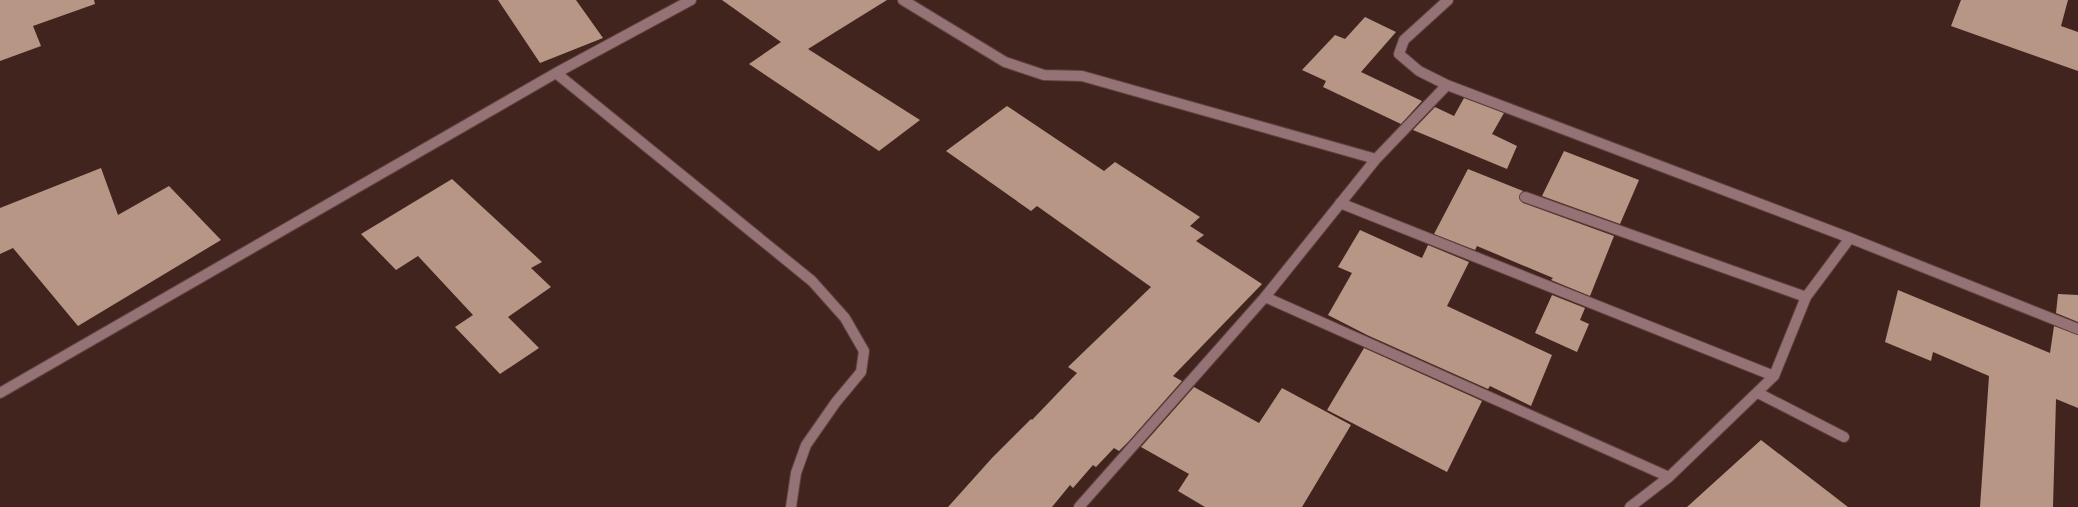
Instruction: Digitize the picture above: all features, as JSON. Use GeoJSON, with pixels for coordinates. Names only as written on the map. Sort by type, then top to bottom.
{"type":"FeatureCollection","features":[{"type":"Feature","properties":{"kind":"street"},"geometry":{"type":"LineString","coordinates":[[0,393],[556,73],[691,0]]}},
{"type":"Feature","properties":{"kind":"street"},"geometry":{"type":"LineString","coordinates":[[904,0],[1005,62],[1023,70],[1044,75],[1082,76],[1376,159]]}},
{"type":"Feature","properties":{"kind":"street"},"geometry":{"type":"LineString","coordinates":[[1448,0],[1404,40],[1399,54],[1419,71],[1447,85],[1850,238],[2078,329]]}},
{"type":"Feature","properties":{"kind":"street"},"geometry":{"type":"LineString","coordinates":[[556,73],[812,281],[845,318],[864,350],[861,372],[836,402],[806,445],[796,473],[791,507]]}},
{"type":"Feature","properties":{"kind":"street"},"geometry":{"type":"LineString","coordinates":[[1079,507],[1265,297],[1376,159],[1447,85]]}},
{"type":"Feature","properties":{"kind":"street"},"geometry":{"type":"LineString","coordinates":[[1525,197],[1806,297]]}},
{"type":"Feature","properties":{"kind":"street"},"geometry":{"type":"LineString","coordinates":[[1340,203],[1774,376]]}},
{"type":"Feature","properties":{"kind":"street"},"geometry":{"type":"LineString","coordinates":[[1630,507],[1669,477],[1774,376],[1806,297],[1850,238]]}},
{"type":"Feature","properties":{"kind":"street"},"geometry":{"type":"LineString","coordinates":[[1265,297],[1669,477]]}},
{"type":"Feature","properties":{"kind":"street"},"geometry":{"type":"LineString","coordinates":[[1758,393],[1844,437]]}},
{"type":"Feature","properties":{"kind":"building"},"geometry":{"type":"Polygon","coordinates":[[[0,0],[94,0],[95,4],[33,26],[41,46],[0,61],[0,0]]]}},
{"type":"Feature","properties":{"kind":"building"},"geometry":{"type":"Polygon","coordinates":[[[498,0],[576,0],[603,38],[540,63],[498,0]]]}},
{"type":"Feature","properties":{"kind":"building"},"geometry":{"type":"Polygon","coordinates":[[[722,0],[887,0],[808,49],[920,120],[879,151],[749,64],[781,42],[722,0]]]}},
{"type":"Feature","properties":{"kind":"building"},"geometry":{"type":"Polygon","coordinates":[[[1961,0],[2068,0],[2061,26],[2078,32],[2078,71],[1951,26],[1961,0]]]}},
{"type":"Feature","properties":{"kind":"building"},"geometry":{"type":"Polygon","coordinates":[[[1365,17],[1396,32],[1361,72],[1422,101],[1401,124],[1323,87],[1326,81],[1302,70],[1335,35],[1345,39],[1365,17]]]}},
{"type":"Feature","properties":{"kind":"building"},"geometry":{"type":"Polygon","coordinates":[[[1464,98],[1504,113],[1492,134],[1517,146],[1507,169],[1413,130],[1435,107],[1454,116],[1464,98]]]}},
{"type":"Feature","properties":{"kind":"building"},"geometry":{"type":"Polygon","coordinates":[[[1007,106],[1104,171],[1115,162],[1200,217],[1190,226],[1204,235],[1196,241],[1262,284],[1173,376],[1182,381],[1129,441],[1119,451],[1114,448],[1096,467],[1093,465],[1073,488],[1070,485],[1052,507],[948,507],[992,458],[1031,419],[1032,420],[1077,373],[1068,367],[1151,287],[1037,206],[1031,211],[946,151],[1007,106]]]}},
{"type":"Feature","properties":{"kind":"building"},"geometry":{"type":"Polygon","coordinates":[[[1564,151],[1639,180],[1620,224],[1542,196],[1564,151]]]}},
{"type":"Feature","properties":{"kind":"building"},"geometry":{"type":"Polygon","coordinates":[[[101,168],[118,215],[169,186],[221,240],[78,326],[13,248],[0,254],[0,208],[101,168]]]}},
{"type":"Feature","properties":{"kind":"building"},"geometry":{"type":"Polygon","coordinates":[[[1468,169],[1523,191],[1519,198],[1523,203],[1614,236],[1590,296],[1551,280],[1553,278],[1477,246],[1475,250],[1434,234],[1468,169]]]}},
{"type":"Feature","properties":{"kind":"building"},"geometry":{"type":"Polygon","coordinates":[[[452,179],[542,262],[531,268],[551,287],[508,317],[539,348],[500,374],[455,327],[473,315],[418,256],[396,270],[361,234],[452,179]]]}},
{"type":"Feature","properties":{"kind":"building"},"geometry":{"type":"Polygon","coordinates":[[[1360,230],[1422,258],[1428,245],[1469,262],[1447,306],[1552,355],[1531,406],[1490,386],[1488,389],[1367,335],[1328,315],[1352,273],[1338,267],[1360,230]]]}},
{"type":"Feature","properties":{"kind":"building"},"geometry":{"type":"Polygon","coordinates":[[[1898,290],[2050,353],[2054,326],[2078,335],[2078,408],[2056,399],[2053,507],[1980,507],[1989,376],[1933,352],[1931,361],[1885,342],[1898,290]]]}},
{"type":"Feature","properties":{"kind":"building"},"geometry":{"type":"Polygon","coordinates":[[[2058,294],[2078,295],[2078,322],[2056,313],[2058,294]]]}},
{"type":"Feature","properties":{"kind":"building"},"geometry":{"type":"Polygon","coordinates":[[[1552,295],[1585,308],[1580,320],[1589,324],[1577,352],[1535,333],[1552,295]]]}},
{"type":"Feature","properties":{"kind":"building"},"geometry":{"type":"Polygon","coordinates":[[[1364,348],[1482,401],[1447,472],[1327,410],[1364,348]]]}},
{"type":"Feature","properties":{"kind":"building"},"geometry":{"type":"Polygon","coordinates":[[[1194,387],[1259,423],[1282,388],[1351,425],[1302,507],[1205,507],[1178,491],[1189,474],[1141,447],[1194,387]]]}},
{"type":"Feature","properties":{"kind":"building"},"geometry":{"type":"Polygon","coordinates":[[[1761,440],[1848,507],[1687,507],[1761,440]]]}}]}
